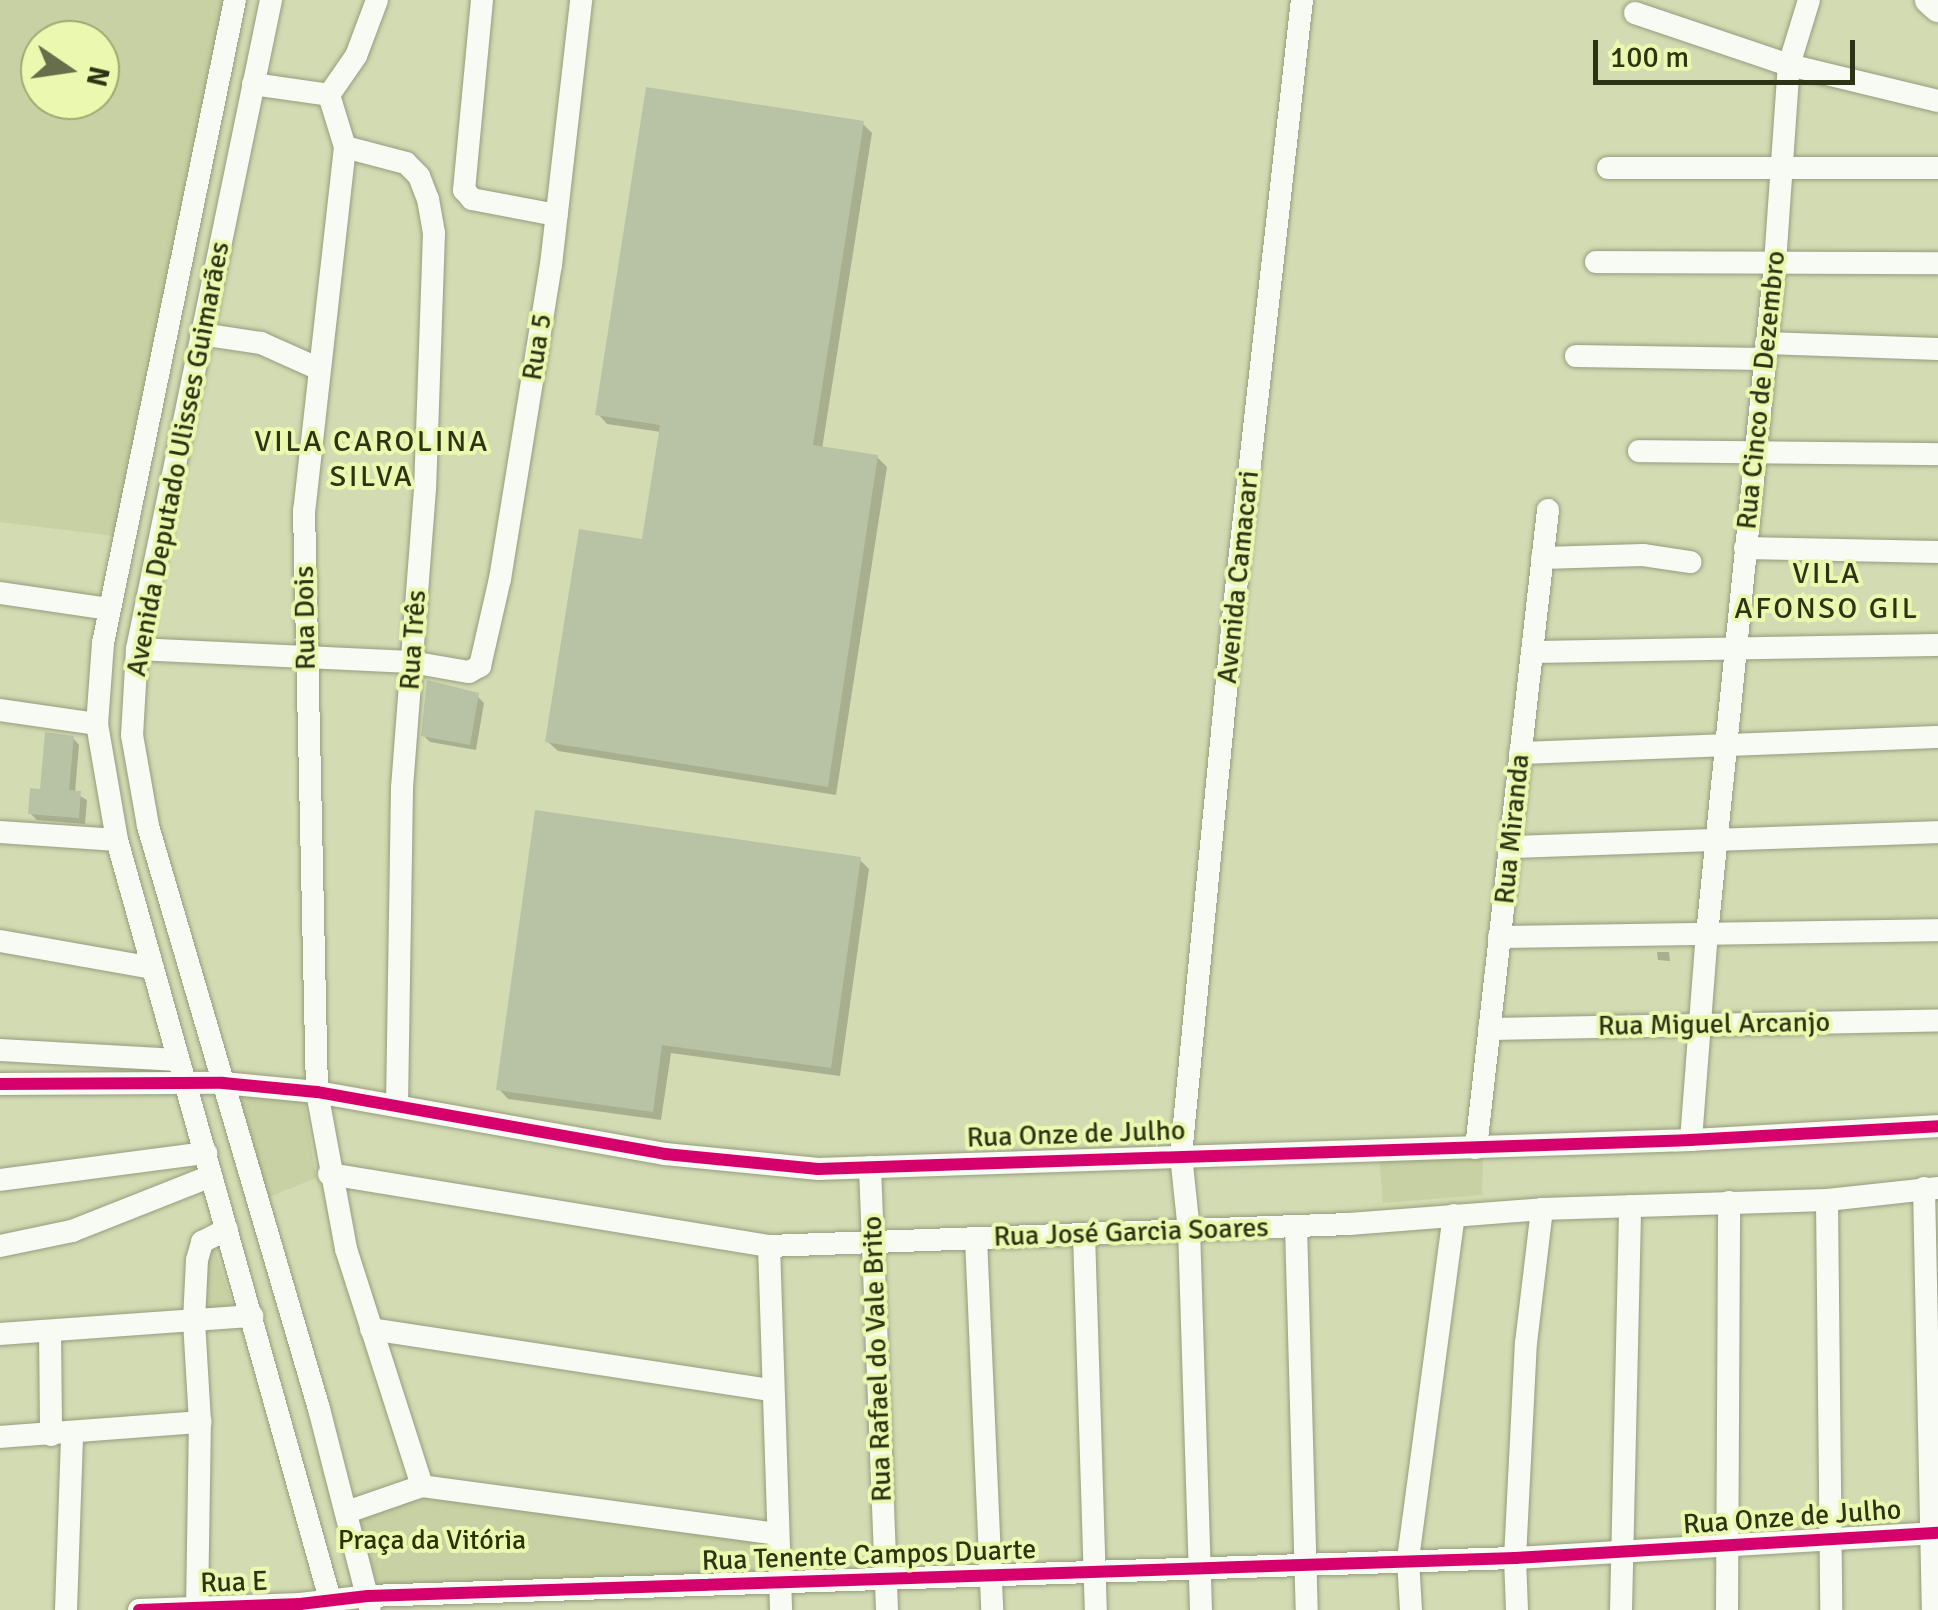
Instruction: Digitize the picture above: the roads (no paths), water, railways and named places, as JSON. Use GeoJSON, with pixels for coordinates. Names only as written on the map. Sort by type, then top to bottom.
{"type":"FeatureCollection","features":[{"type":"Feature","properties":{"kind":"main road"},"geometry":{"type":"LineString","coordinates":[[1928,0],[1938,8]]}},
{"type":"Feature","properties":{"kind":"street","name":"Avenida Deputado Ulisses Guimarães"},"geometry":{"type":"LineString","coordinates":[[235,0],[120,554],[97,724],[117,840],[332,1604]]}},
{"type":"Feature","properties":{"kind":"street","name":"Avenida Deputado Ulisses Guimarães"},"geometry":{"type":"LineString","coordinates":[[272,0],[137,649],[134,760],[148,826],[347,1512],[369,1603]]}},
{"type":"Feature","properties":{"kind":"street"},"geometry":{"type":"LineString","coordinates":[[345,147],[330,95],[356,56],[377,0]]}},
{"type":"Feature","properties":{"kind":"street"},"geometry":{"type":"LineString","coordinates":[[482,0],[463,186],[472,198],[556,216]]}},
{"type":"Feature","properties":{"kind":"street","name":"Rua 5"},"geometry":{"type":"LineString","coordinates":[[412,662],[458,671],[476,670],[482,662],[510,524],[556,216],[582,0]]}},
{"type":"Feature","properties":{"kind":"street","name":"Avenida Camacari"},"geometry":{"type":"LineString","coordinates":[[1201,1610],[1189,1231],[1181,1155],[1235,598],[1302,0]]}},
{"type":"Feature","properties":{"kind":"street","name":"Rua Cinco de Dezembro"},"geometry":{"type":"LineString","coordinates":[[1691,1140],[1716,840],[1775,263],[1789,65],[1809,0]]}},
{"type":"Feature","properties":{"kind":"street"},"geometry":{"type":"LineString","coordinates":[[1635,13],[1789,65],[1938,101]]}},
{"type":"Feature","properties":{"kind":"street"},"geometry":{"type":"LineString","coordinates":[[253,84],[330,95]]}},
{"type":"Feature","properties":{"kind":"street","name":"Rua Três"},"geometry":{"type":"LineString","coordinates":[[345,147],[397,157],[419,176],[431,209],[436,266],[402,788],[397,1106]]}},
{"type":"Feature","properties":{"kind":"street","name":"Rua Dois"},"geometry":{"type":"LineString","coordinates":[[345,147],[317,368],[304,510],[318,1092],[346,1250],[422,1486]]}},
{"type":"Feature","properties":{"kind":"street"},"geometry":{"type":"LineString","coordinates":[[1608,168],[1938,168]]}},
{"type":"Feature","properties":{"kind":"street"},"geometry":{"type":"LineString","coordinates":[[1596,262],[1938,264]]}},
{"type":"Feature","properties":{"kind":"street"},"geometry":{"type":"LineString","coordinates":[[201,334],[262,343],[317,368]]}},
{"type":"Feature","properties":{"kind":"street"},"geometry":{"type":"LineString","coordinates":[[1576,356],[1938,348]]}},
{"type":"Feature","properties":{"kind":"street"},"geometry":{"type":"LineString","coordinates":[[1639,451],[1938,454]]}},
{"type":"Feature","properties":{"kind":"street","name":"Rua Miranda"},"geometry":{"type":"LineString","coordinates":[[1476,1148],[1548,510]]}},
{"type":"Feature","properties":{"kind":"street"},"geometry":{"type":"LineString","coordinates":[[1745,548],[1938,552]]}},
{"type":"Feature","properties":{"kind":"street"},"geometry":{"type":"LineString","coordinates":[[120,554],[153,563]]}},
{"type":"Feature","properties":{"kind":"street"},"geometry":{"type":"LineString","coordinates":[[1542,558],[1643,555],[1690,562]]}},
{"type":"Feature","properties":{"kind":"street"},"geometry":{"type":"LineString","coordinates":[[0,593],[110,609]]}},
{"type":"Feature","properties":{"kind":"street"},"geometry":{"type":"LineString","coordinates":[[1532,652],[1938,645]]}},
{"type":"Feature","properties":{"kind":"street"},"geometry":{"type":"LineString","coordinates":[[137,649],[412,662]]}},
{"type":"Feature","properties":{"kind":"street"},"geometry":{"type":"LineString","coordinates":[[0,710],[97,724]]}},
{"type":"Feature","properties":{"kind":"street"},"geometry":{"type":"LineString","coordinates":[[1520,753],[1938,736]]}},
{"type":"Feature","properties":{"kind":"street"},"geometry":{"type":"LineString","coordinates":[[0,832],[117,840]]}},
{"type":"Feature","properties":{"kind":"street"},"geometry":{"type":"LineString","coordinates":[[1510,847],[1938,832]]}},
{"type":"Feature","properties":{"kind":"street"},"geometry":{"type":"LineString","coordinates":[[1500,938],[1938,930]]}},
{"type":"Feature","properties":{"kind":"street"},"geometry":{"type":"LineString","coordinates":[[0,941],[153,968]]}},
{"type":"Feature","properties":{"kind":"street","name":"Rua Miguel Arcanjo"},"geometry":{"type":"LineString","coordinates":[[1489,1029],[1938,1020]]}},
{"type":"Feature","properties":{"kind":"street"},"geometry":{"type":"LineString","coordinates":[[0,1050],[178,1060]]}},
{"type":"Feature","properties":{"kind":"street","name":"Rua Onze de Julho"},"geometry":{"type":"LineString","coordinates":[[0,1084],[223,1083],[318,1092],[745,1165],[870,1168],[1691,1140],[1938,1126]]}},
{"type":"Feature","properties":{"kind":"street"},"geometry":{"type":"LineString","coordinates":[[0,1180],[208,1165]]}},
{"type":"Feature","properties":{"kind":"street"},"geometry":{"type":"LineString","coordinates":[[0,1246],[72,1232],[208,1165]]}},
{"type":"Feature","properties":{"kind":"street","name":"Rua Rafael do Vale Brito"},"geometry":{"type":"LineString","coordinates":[[870,1168],[887,1610]]}},
{"type":"Feature","properties":{"kind":"street","name":"Rua José Garcia Soares"},"geometry":{"type":"LineString","coordinates":[[330,1174],[769,1246],[1296,1226],[1542,1209],[1827,1200],[1931,1188]]}},
{"type":"Feature","properties":{"kind":"street"},"geometry":{"type":"LineString","coordinates":[[1931,1188],[1933,1610]]}},
{"type":"Feature","properties":{"kind":"street"},"geometry":{"type":"LineString","coordinates":[[1827,1200],[1831,1610]]}},
{"type":"Feature","properties":{"kind":"street"},"geometry":{"type":"LineString","coordinates":[[1726,1610],[1728,1202]]}},
{"type":"Feature","properties":{"kind":"street"},"geometry":{"type":"LineString","coordinates":[[1621,1610],[1619,1552],[1630,1206]]}},
{"type":"Feature","properties":{"kind":"street"},"geometry":{"type":"LineString","coordinates":[[1517,1610],[1515,1558],[1526,1343],[1542,1209]]}},
{"type":"Feature","properties":{"kind":"street"},"geometry":{"type":"LineString","coordinates":[[1410,1610],[1408,1559],[1454,1215]]}},
{"type":"Feature","properties":{"kind":"street"},"geometry":{"type":"LineString","coordinates":[[1296,1226],[1307,1610]]}},
{"type":"Feature","properties":{"kind":"street"},"geometry":{"type":"LineString","coordinates":[[197,1608],[200,1422],[194,1321],[198,1247],[227,1229]]}},
{"type":"Feature","properties":{"kind":"street"},"geometry":{"type":"LineString","coordinates":[[1084,1234],[1096,1610]]}},
{"type":"Feature","properties":{"kind":"street"},"geometry":{"type":"LineString","coordinates":[[976,1238],[992,1610]]}},
{"type":"Feature","properties":{"kind":"street"},"geometry":{"type":"LineString","coordinates":[[769,1246],[781,1610]]}},
{"type":"Feature","properties":{"kind":"street"},"geometry":{"type":"LineString","coordinates":[[0,1334],[252,1316]]}},
{"type":"Feature","properties":{"kind":"street"},"geometry":{"type":"LineString","coordinates":[[371,1329],[771,1390]]}},
{"type":"Feature","properties":{"kind":"street"},"geometry":{"type":"LineString","coordinates":[[50,1331],[61,1434],[66,1610]]}},
{"type":"Feature","properties":{"kind":"street"},"geometry":{"type":"LineString","coordinates":[[0,1437],[200,1422]]}},
{"type":"Feature","properties":{"kind":"street"},"geometry":{"type":"LineString","coordinates":[[347,1512],[422,1486],[776,1534]]}},
{"type":"Feature","properties":{"kind":"street","name":"Rua Onze de Julho"},"geometry":{"type":"LineString","coordinates":[[1408,1559],[1728,1548],[1934,1533]]}},
{"type":"Feature","properties":{"kind":"street","name":"Rua Tenente Campos Duarte"},"geometry":{"type":"LineString","coordinates":[[332,1604],[1408,1559]]}},
{"type":"Feature","properties":{"kind":"street","name":"Rua E"},"geometry":{"type":"LineString","coordinates":[[139,1610],[332,1604]]}},
{"type":"Feature","properties":{"kind":"district","name":"VILA CAROLINA SILVA"},"geometry":{"type":"Point","coordinates":[372,459]}},
{"type":"Feature","properties":{"kind":"district","name":"VILA AFONSO GIL"},"geometry":{"type":"Point","coordinates":[1827,591]}},
{"type":"Feature","properties":{"kind":"park label","name":"Praça da Vitória"},"geometry":{"type":"Point","coordinates":[432,1540]}}]}
